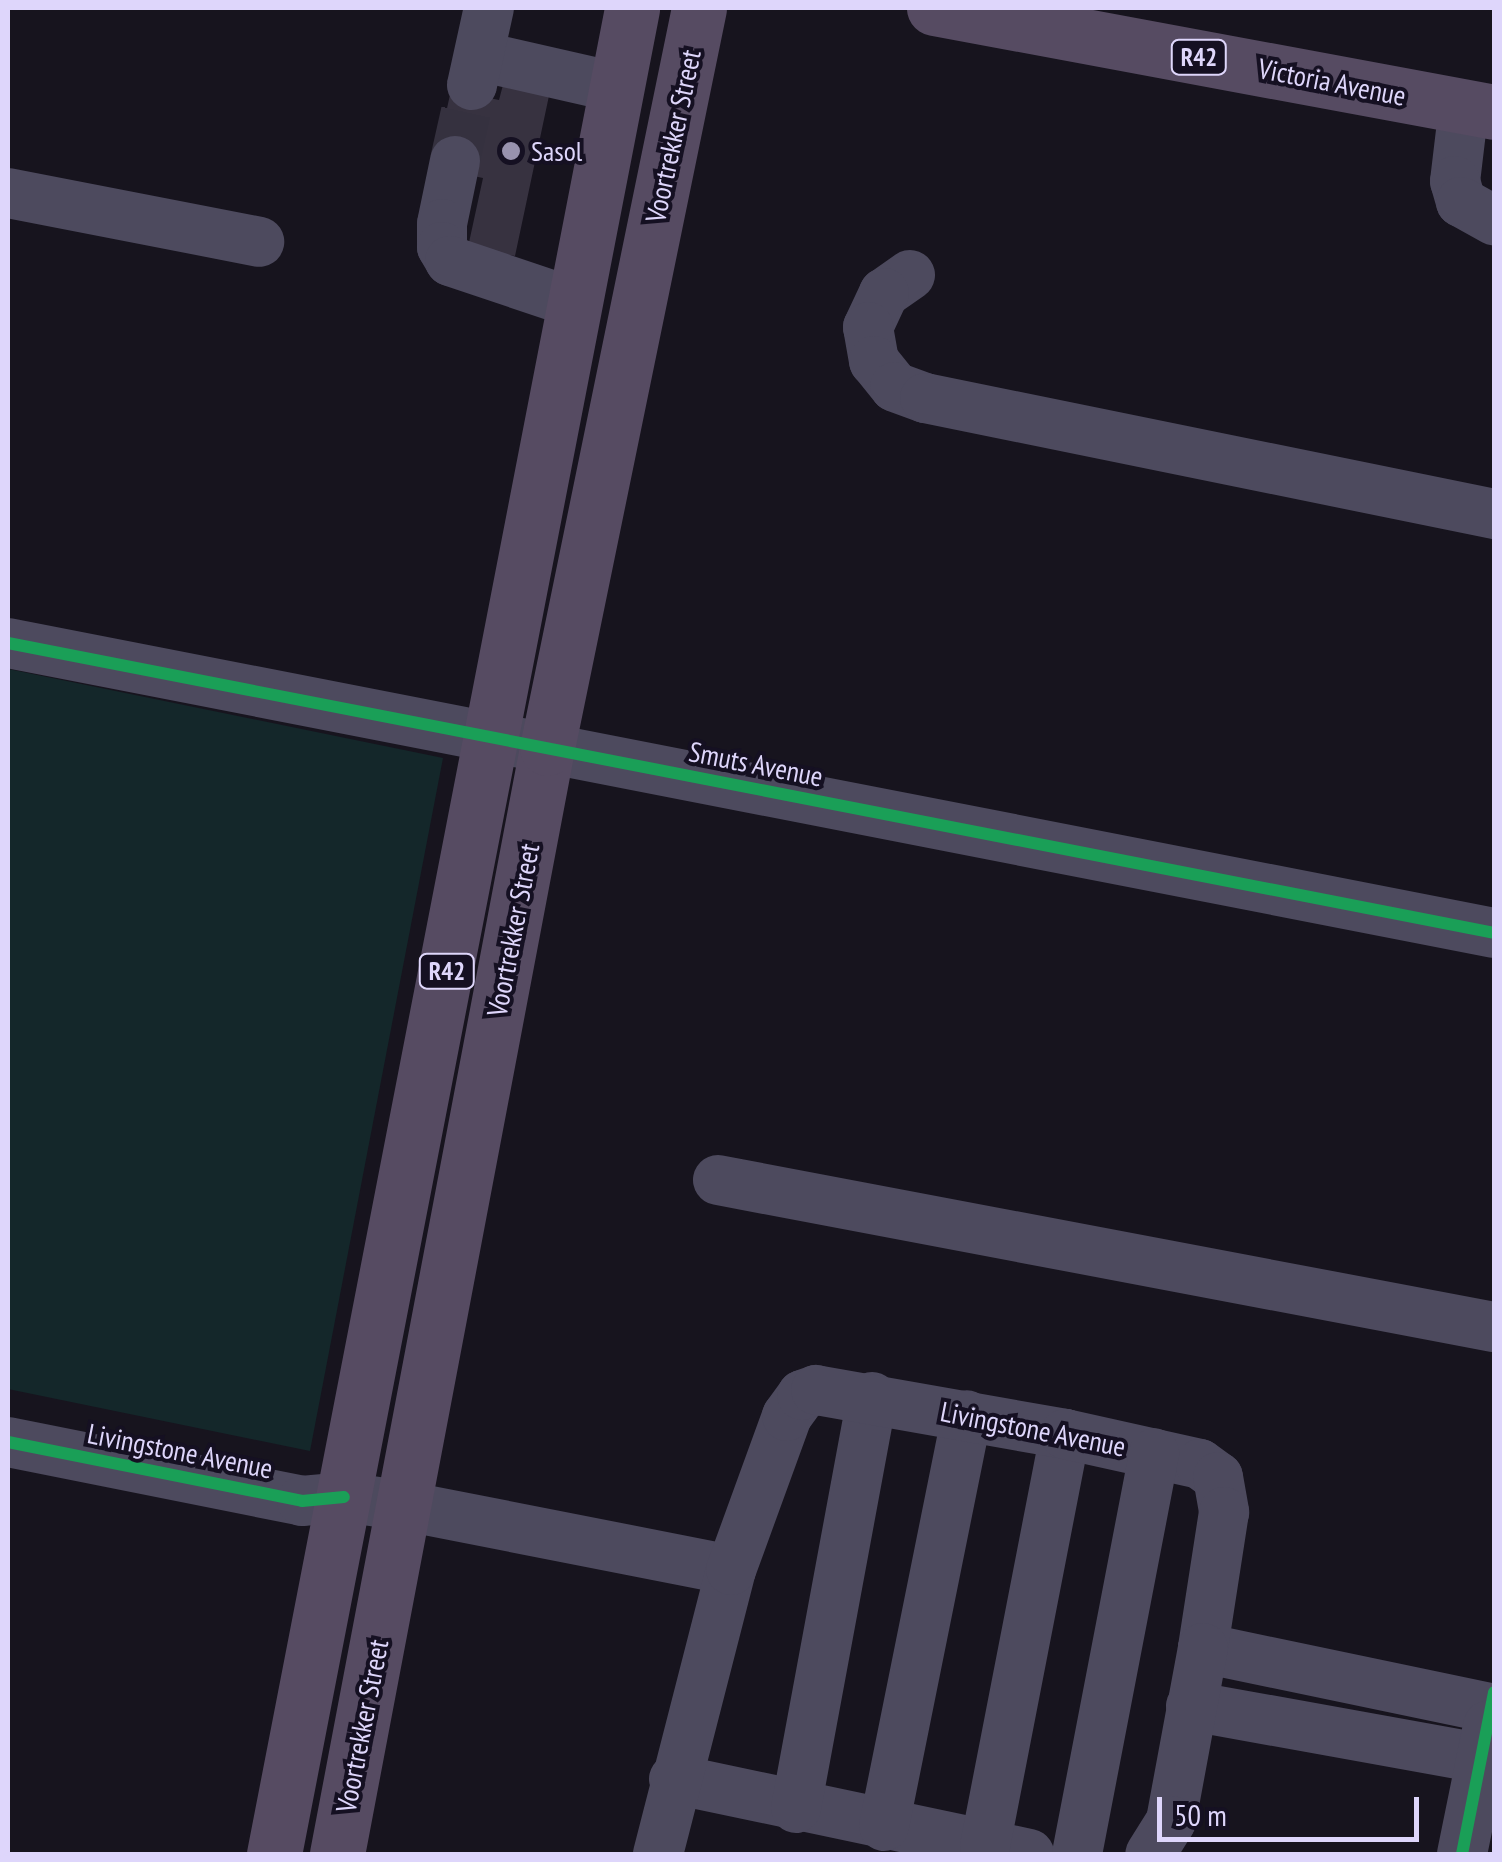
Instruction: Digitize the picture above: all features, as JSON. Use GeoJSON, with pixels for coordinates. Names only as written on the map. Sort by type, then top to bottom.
{"type":"FeatureCollection","features":[{"type":"Feature","properties":{"kind":"main road","name":"Voortrekker Street"},"geometry":{"type":"LineString","coordinates":[[274,1854],[329,1507],[492,738],[632,8]]}},
{"type":"Feature","properties":{"kind":"main road","name":"Voortrekker Street"},"geometry":{"type":"LineString","coordinates":[[336,1854],[403,1520],[546,748],[699,8]]}},
{"type":"Feature","properties":{"kind":"main road","name":"Victoria Avenue"},"geometry":{"type":"LineString","coordinates":[[934,8],[1479,109]]}},
{"type":"Feature","properties":{"kind":"street"},"geometry":{"type":"LineString","coordinates":[[490,8],[476,71],[616,86]]}},
{"type":"Feature","properties":{"kind":"street"},"geometry":{"type":"LineString","coordinates":[[1479,109],[1454,181],[1462,202],[1494,220]]}},
{"type":"Feature","properties":{"kind":"street"},"geometry":{"type":"LineString","coordinates":[[455,161],[442,224],[442,246],[450,260],[575,302]]}},
{"type":"Feature","properties":{"kind":"street"},"geometry":{"type":"LineString","coordinates":[[8,193],[259,242]]}},
{"type":"Feature","properties":{"kind":"street"},"geometry":{"type":"LineString","coordinates":[[910,274],[884,293],[868,327],[874,361],[895,386],[925,398],[1494,514]]}},
{"type":"Feature","properties":{"kind":"street","name":"Smuts Avenue"},"geometry":{"type":"LineString","coordinates":[[8,643],[1494,933]]}},
{"type":"Feature","properties":{"kind":"street"},"geometry":{"type":"LineString","coordinates":[[718,1180],[1494,1327]]}},
{"type":"Feature","properties":{"kind":"street","name":"Livingstone Avenue"},"geometry":{"type":"LineString","coordinates":[[8,1442],[727,1588],[792,1404],[816,1390],[967,1415],[1200,1464],[1222,1484],[1224,1512],[1172,1820],[1150,1854]]}},
{"type":"Feature","properties":{"kind":"street"},"geometry":{"type":"LineString","coordinates":[[796,1808],[872,1397]]}},
{"type":"Feature","properties":{"kind":"street"},"geometry":{"type":"LineString","coordinates":[[884,1826],[967,1415]]}},
{"type":"Feature","properties":{"kind":"street"},"geometry":{"type":"LineString","coordinates":[[674,1779],[1007,1850],[1064,1434]]}},
{"type":"Feature","properties":{"kind":"street"},"geometry":{"type":"LineString","coordinates":[[1077,1854],[1154,1454]]}},
{"type":"Feature","properties":{"kind":"street"},"geometry":{"type":"LineString","coordinates":[[658,1854],[674,1779],[727,1588]]}},
{"type":"Feature","properties":{"kind":"street"},"geometry":{"type":"LineString","coordinates":[[1203,1648],[1493,1700],[1462,1854]]}},
{"type":"Feature","properties":{"kind":"street"},"geometry":{"type":"LineString","coordinates":[[1191,1706],[1481,1758]]}},
{"type":"Feature","properties":{"kind":"green space"},"geometry":{"type":"Polygon","coordinates":[[[8,669],[443,758],[310,1451],[8,1389],[8,669]]]}},
{"type":"Feature","properties":{"kind":"building"},"geometry":{"type":"Polygon","coordinates":[[[504,81],[550,91],[515,256],[468,247],[483,178],[434,168],[451,90],[499,100],[504,81]]]}},
{"type":"Feature","properties":{"kind":"tunnel"},"geometry":{"type":"LineString","coordinates":[[455,161],[472,85]]}},
{"type":"Feature","properties":{"kind":"cycle path"},"geometry":{"type":"LineString","coordinates":[[8,643],[1494,933]]}},
{"type":"Feature","properties":{"kind":"cycle path"},"geometry":{"type":"LineString","coordinates":[[8,1442],[302,1501],[344,1497]]}},
{"type":"Feature","properties":{"kind":"cycle path"},"geometry":{"type":"LineString","coordinates":[[1462,1854],[1494,1692]]}},
{"type":"Feature","properties":{"kind":"place","name":"Sasol"},"geometry":{"type":"Point","coordinates":[511,151]}}]}
